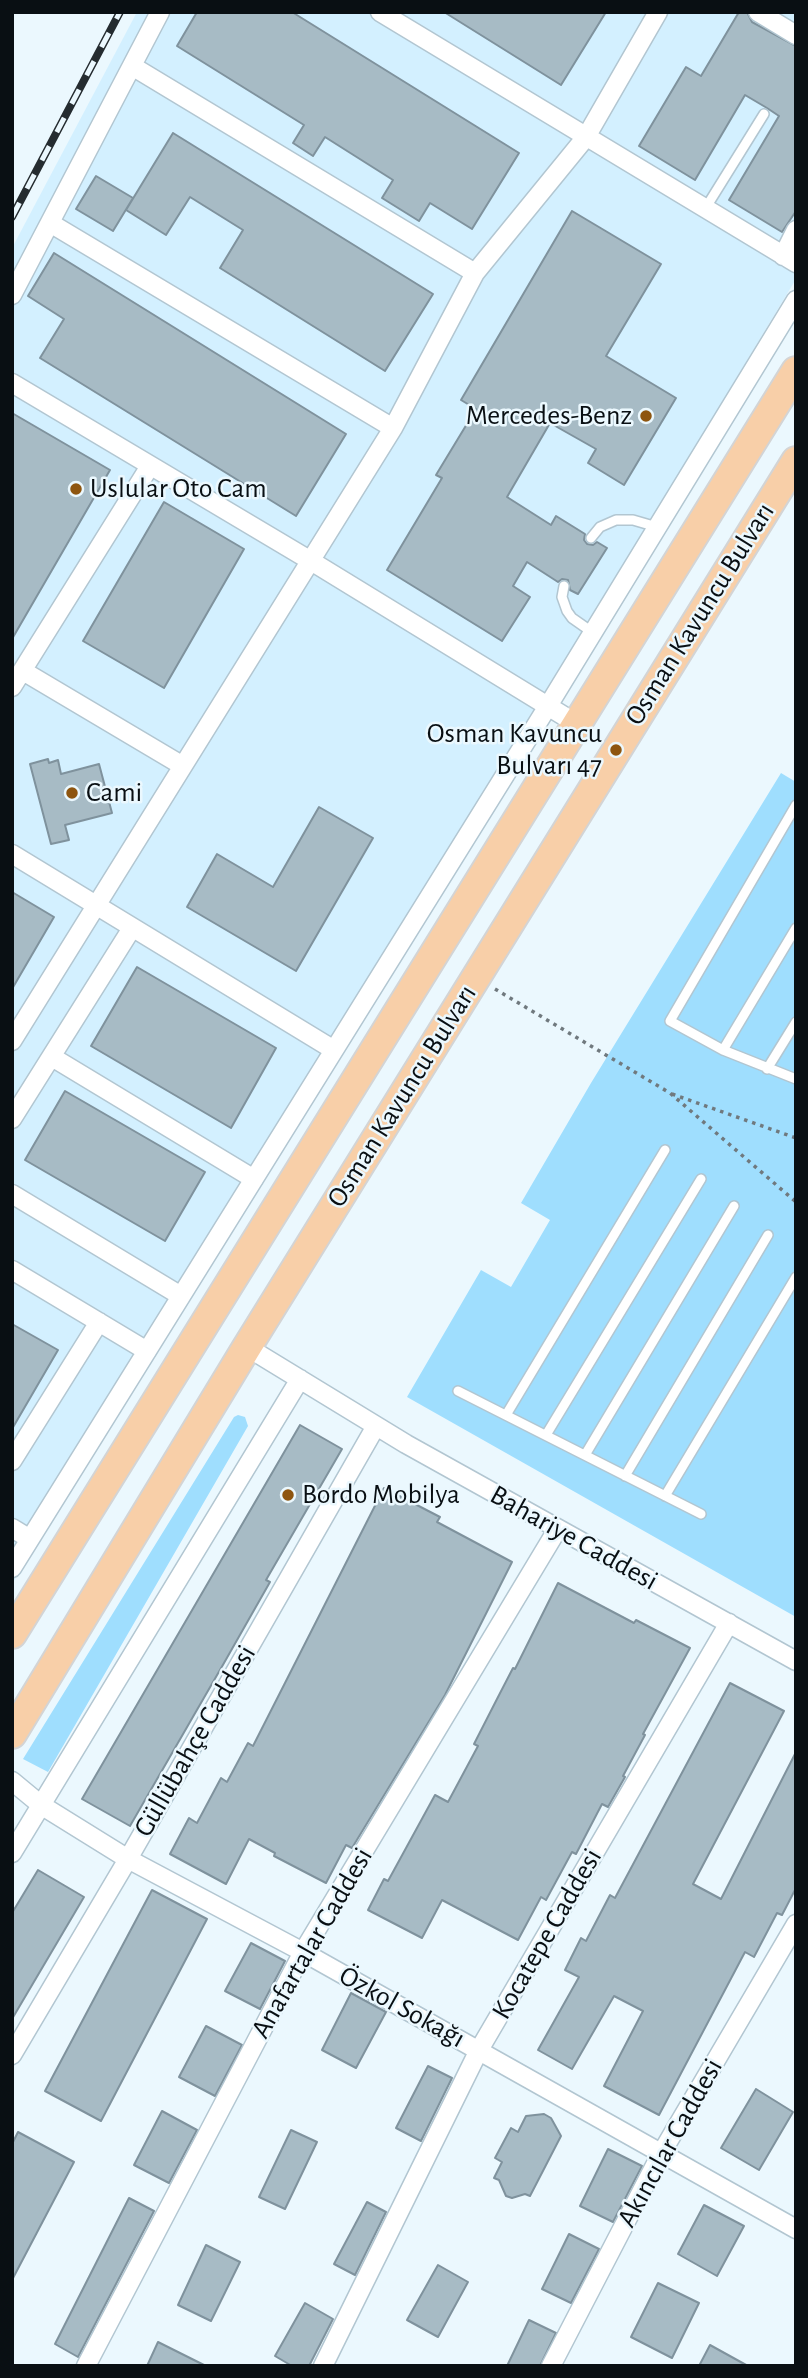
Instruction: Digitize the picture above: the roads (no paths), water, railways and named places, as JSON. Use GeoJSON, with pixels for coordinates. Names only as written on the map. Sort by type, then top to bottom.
{"type":"FeatureCollection","features":[{"type":"Feature","properties":{"kind":"highway","name":"Osman Kavuncu Bulvarı"},"geometry":{"type":"LineString","coordinates":[[12,1634],[796,371]]}},
{"type":"Feature","properties":{"kind":"highway","name":"Osman Kavuncu Bulvarı"},"geometry":{"type":"LineString","coordinates":[[12,1734],[247,1347],[796,461]]}},
{"type":"Feature","properties":{"kind":"street"},"geometry":{"type":"LineString","coordinates":[[12,295],[160,12]]}},
{"type":"Feature","properties":{"kind":"street"},"geometry":{"type":"LineString","coordinates":[[380,12],[789,259],[796,230]]}},
{"type":"Feature","properties":{"kind":"street"},"geometry":{"type":"LineString","coordinates":[[14,1035],[393,428],[475,273],[586,137],[658,12]]}},
{"type":"Feature","properties":{"kind":"street"},"geometry":{"type":"LineString","coordinates":[[758,12],[796,35]]}},
{"type":"Feature","properties":{"kind":"street"},"geometry":{"type":"LineString","coordinates":[[132,66],[475,273]]}},
{"type":"Feature","properties":{"kind":"street"},"geometry":{"type":"LineString","coordinates":[[50,223],[393,428]]}},
{"type":"Feature","properties":{"kind":"street"},"geometry":{"type":"LineString","coordinates":[[12,1568],[548,706],[796,300]]}},
{"type":"Feature","properties":{"kind":"street"},"geometry":{"type":"LineString","coordinates":[[12,383],[311,561],[577,724]]}},
{"type":"Feature","properties":{"kind":"street"},"geometry":{"type":"LineString","coordinates":[[12,687],[150,466]]}},
{"type":"Feature","properties":{"kind":"street"},"geometry":{"type":"LineString","coordinates":[[23,671],[183,766]]}},
{"type":"Feature","properties":{"kind":"street"},"geometry":{"type":"LineString","coordinates":[[12,854],[334,1050]]}},
{"type":"Feature","properties":{"kind":"street"},"geometry":{"type":"LineString","coordinates":[[12,1119],[132,928]]}},
{"type":"Feature","properties":{"kind":"street"},"geometry":{"type":"LineString","coordinates":[[52,1057],[254,1179]]}},
{"type":"Feature","properties":{"kind":"street"},"geometry":{"type":"LineString","coordinates":[[12,1195],[181,1296]]}},
{"type":"Feature","properties":{"kind":"street"},"geometry":{"type":"LineString","coordinates":[[12,1270],[147,1351]]}},
{"type":"Feature","properties":{"kind":"street"},"geometry":{"type":"LineString","coordinates":[[12,1461],[99,1322]]}},
{"type":"Feature","properties":{"kind":"street","name":"Bahariye Caddesi"},"geometry":{"type":"LineString","coordinates":[[247,1347],[376,1426],[557,1530],[796,1661]]}},
{"type":"Feature","properties":{"kind":"street"},"geometry":{"type":"LineString","coordinates":[[12,1853],[300,1379]]}},
{"type":"Feature","properties":{"kind":"street","name":"Güllübahçe Caddesi"},"geometry":{"type":"LineString","coordinates":[[12,2055],[128,1859],[376,1426]]}},
{"type":"Feature","properties":{"kind":"street"},"geometry":{"type":"LineString","coordinates":[[12,1528],[30,1539]]}},
{"type":"Feature","properties":{"kind":"street","name":"Anafartalar Caddesi"},"geometry":{"type":"LineString","coordinates":[[86,2366],[303,1952],[557,1530]]}},
{"type":"Feature","properties":{"kind":"street","name":"Kocatepe Caddesi"},"geometry":{"type":"LineString","coordinates":[[323,2366],[479,2050],[729,1623]]}},
{"type":"Feature","properties":{"kind":"street","name":"Özkol Sokağı"},"geometry":{"type":"LineString","coordinates":[[12,1781],[41,1805],[128,1859],[303,1952],[796,2229]]}},
{"type":"Feature","properties":{"kind":"street","name":"Akıncılar Caddesi"},"geometry":{"type":"LineString","coordinates":[[551,2366],[662,2152],[796,1924]]}},
{"type":"Feature","properties":{"kind":"lane"},"geometry":{"type":"LineString","coordinates":[[705,209],[764,114]]}},
{"type":"Feature","properties":{"kind":"lane"},"geometry":{"type":"LineString","coordinates":[[591,538],[600,527],[616,520],[633,520],[657,527]]}},
{"type":"Feature","properties":{"kind":"lane"},"geometry":{"type":"LineString","coordinates":[[564,586],[562,597],[567,611],[572,618],[592,632]]}},
{"type":"Feature","properties":{"kind":"lane"},"geometry":{"type":"LineString","coordinates":[[796,805],[670,1021],[723,1050],[796,1079]]}},
{"type":"Feature","properties":{"kind":"lane"},"geometry":{"type":"LineString","coordinates":[[723,1050],[796,928]]}},
{"type":"Feature","properties":{"kind":"lane"},"geometry":{"type":"LineString","coordinates":[[767,1069],[796,1022]]}},
{"type":"Feature","properties":{"kind":"lane"},"geometry":{"type":"LineString","coordinates":[[506,1415],[665,1150]]}},
{"type":"Feature","properties":{"kind":"lane"},"geometry":{"type":"LineString","coordinates":[[546,1435],[701,1179]]}},
{"type":"Feature","properties":{"kind":"lane"},"geometry":{"type":"LineString","coordinates":[[585,1455],[734,1206]]}},
{"type":"Feature","properties":{"kind":"lane"},"geometry":{"type":"LineString","coordinates":[[625,1476],[768,1235]]}},
{"type":"Feature","properties":{"kind":"lane"},"geometry":{"type":"LineString","coordinates":[[665,1496],[796,1277]]}},
{"type":"Feature","properties":{"kind":"lane"},"geometry":{"type":"LineString","coordinates":[[458,1391],[701,1514]]}},
{"type":"Feature","properties":{"kind":"railway"},"geometry":{"type":"LineString","coordinates":[[12,217],[120,12]]}},
{"type":"Feature","properties":{"kind":"place","name":"Mercedes-Benz"},"geometry":{"type":"Point","coordinates":[646,416]}},
{"type":"Feature","properties":{"kind":"place","name":"Uslular Oto Cam"},"geometry":{"type":"Point","coordinates":[76,489]}},
{"type":"Feature","properties":{"kind":"place","name":"Osman Kavuncu Bulvarı 47"},"geometry":{"type":"Point","coordinates":[616,750]}},
{"type":"Feature","properties":{"kind":"place","name":"Cami"},"geometry":{"type":"Point","coordinates":[72,793]}},
{"type":"Feature","properties":{"kind":"place","name":"Bordo Mobilya"},"geometry":{"type":"Point","coordinates":[288,1495]}}]}
